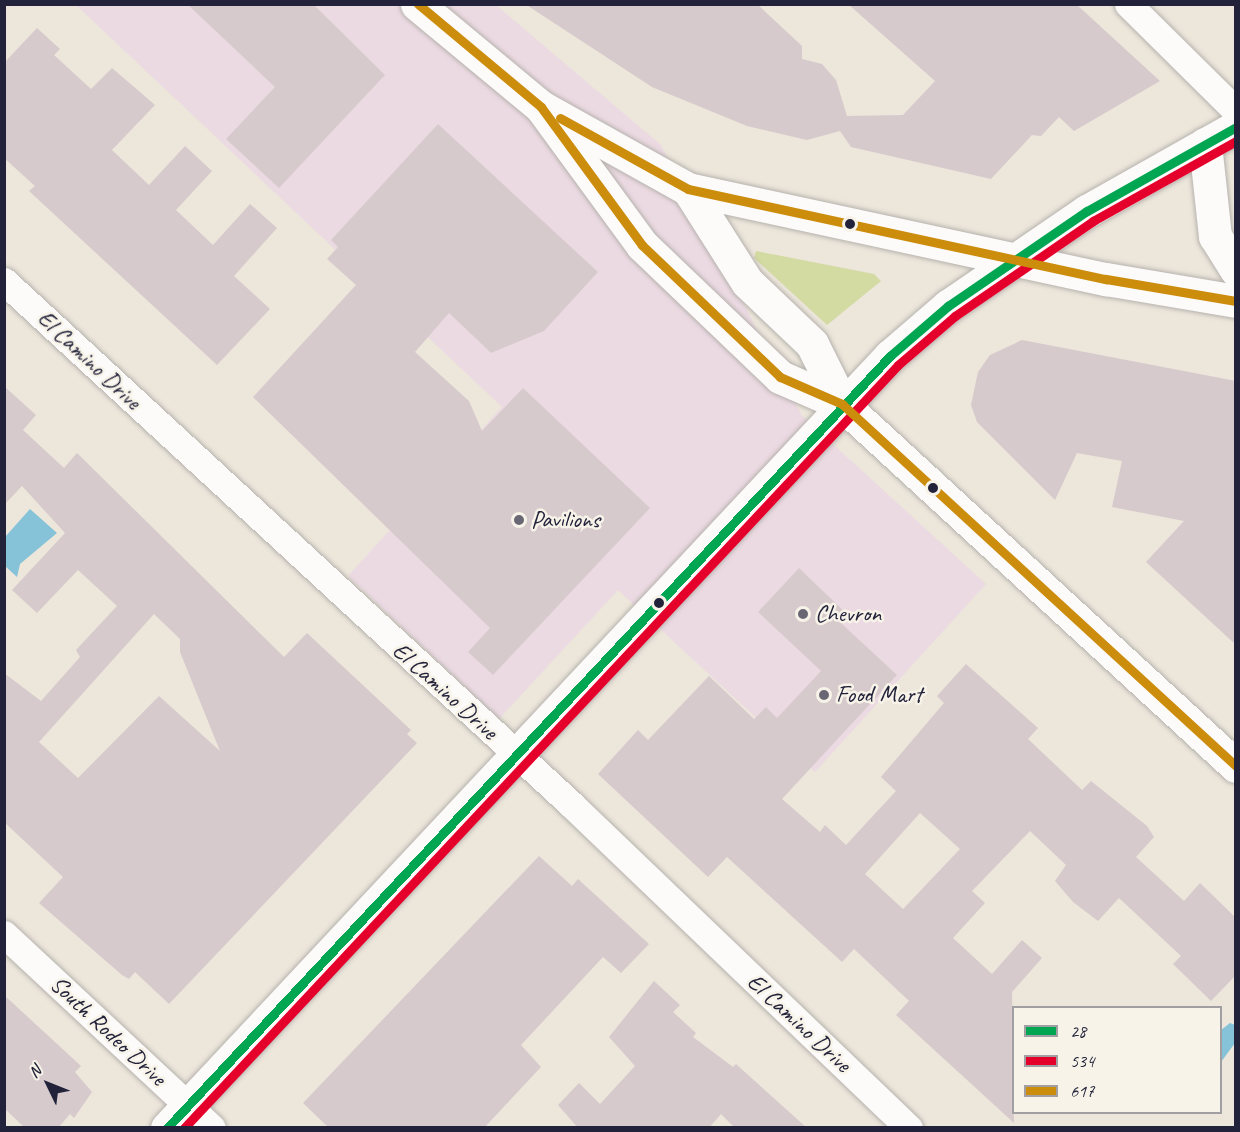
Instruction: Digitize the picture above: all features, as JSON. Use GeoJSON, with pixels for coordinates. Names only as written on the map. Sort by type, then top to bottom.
{"type":"FeatureCollection","features":[{"type":"Feature","properties":{"kind":"main road"},"geometry":{"type":"LineString","coordinates":[[417,4],[541,107],[688,189],[1015,260],[1236,301]]}},
{"type":"Feature","properties":{"kind":"main road"},"geometry":{"type":"LineString","coordinates":[[541,107],[642,245],[780,377],[842,404],[1236,766]]}},
{"type":"Feature","properties":{"kind":"main road"},"geometry":{"type":"LineString","coordinates":[[178,1116],[842,404],[948,306],[1015,260],[1236,127]]}},
{"type":"Feature","properties":{"kind":"main road"},"geometry":{"type":"LineString","coordinates":[[1205,144],[1215,236],[1236,270]]}},
{"type":"Feature","properties":{"kind":"main road"},"geometry":{"type":"LineString","coordinates":[[688,189],[747,282],[812,344],[842,404]]}},
{"type":"Feature","properties":{"kind":"street"},"geometry":{"type":"LineString","coordinates":[[1128,4],[1236,111]]}},
{"type":"Feature","properties":{"kind":"street","name":"El Camino Drive"},"geometry":{"type":"LineString","coordinates":[[4,281],[516,755],[909,1128]]}},
{"type":"Feature","properties":{"kind":"street","name":"South Rodeo Drive"},"geometry":{"type":"LineString","coordinates":[[4,934],[178,1116],[212,1128]]}},
{"type":"Feature","properties":{"kind":"shaded area"},"geometry":{"type":"Polygon","coordinates":[[[76,5],[496,5],[661,145],[802,416],[986,584],[815,772],[618,590],[499,719],[348,576],[502,407],[76,5]]]}},
{"type":"Feature","properties":{"kind":"green space"},"geometry":{"type":"Polygon","coordinates":[[[756,251],[874,274],[881,281],[827,325],[754,258],[756,251]]]}},
{"type":"Feature","properties":{"kind":"water"},"geometry":{"type":"Polygon","coordinates":[[[30,509],[57,533],[20,564],[17,577],[5,566],[5,537],[30,509]]]}},
{"type":"Feature","properties":{"kind":"water"},"geometry":{"type":"Polygon","coordinates":[[[1230,1023],[1235,1025],[1235,1043],[1222,1061],[1222,1029],[1230,1023]]]}},
{"type":"Feature","properties":{"kind":"building"},"geometry":{"type":"Polygon","coordinates":[[[187,4],[313,4],[385,75],[279,188],[226,139],[275,87],[187,4]]]}},
{"type":"Feature","properties":{"kind":"building"},"geometry":{"type":"Polygon","coordinates":[[[525,4],[757,4],[802,46],[802,59],[822,64],[836,80],[847,116],[903,115],[935,81],[848,4],[1076,4],[1160,81],[1074,131],[1059,117],[1041,136],[1032,135],[991,179],[851,147],[840,131],[807,140],[747,126],[652,87],[525,4]]]}},
{"type":"Feature","properties":{"kind":"building"},"geometry":{"type":"Polygon","coordinates":[[[37,28],[60,49],[54,55],[91,89],[112,68],[155,105],[112,150],[149,185],[185,146],[212,171],[176,210],[213,245],[250,204],[277,228],[234,276],[270,309],[217,365],[29,191],[35,186],[4,158],[4,63],[37,28]]]}},
{"type":"Feature","properties":{"kind":"building"},"geometry":{"type":"Polygon","coordinates":[[[438,124],[598,272],[544,331],[491,353],[449,313],[415,352],[469,401],[482,431],[523,388],[650,508],[493,675],[468,652],[490,628],[253,397],[356,285],[327,259],[338,247],[331,240],[438,124]]]}},
{"type":"Feature","properties":{"kind":"building"},"geometry":{"type":"Polygon","coordinates":[[[1022,340],[1236,381],[1236,645],[1146,562],[1184,521],[1112,507],[1122,461],[1077,453],[1055,500],[977,422],[971,405],[978,372],[990,355],[1022,340]]]}},
{"type":"Feature","properties":{"kind":"building"},"geometry":{"type":"Polygon","coordinates":[[[4,386],[36,415],[23,430],[64,468],[77,453],[284,657],[307,633],[411,730],[407,734],[417,743],[169,1004],[135,972],[129,979],[122,975],[39,903],[63,877],[4,822],[4,673],[41,701],[80,657],[76,650],[117,606],[78,570],[37,613],[12,590],[65,533],[22,486],[4,505],[4,386]],[[154,614],[39,742],[78,778],[159,696],[220,751],[180,652],[180,639],[154,614]]]}},
{"type":"Feature","properties":{"kind":"building"},"geometry":{"type":"Polygon","coordinates":[[[799,568],[849,616],[842,624],[897,675],[782,799],[820,832],[825,825],[846,845],[896,791],[881,777],[944,703],[937,696],[966,664],[1038,728],[1028,739],[1082,790],[1091,781],[1147,826],[1154,837],[1136,857],[1184,901],[1200,883],[1236,918],[1236,975],[1211,1001],[1173,964],[1181,956],[1119,898],[1098,921],[1073,902],[1055,881],[1066,865],[1030,831],[972,891],[985,903],[953,938],[992,974],[1022,940],[1042,958],[1012,992],[1012,1114],[1014,1114],[1014,1123],[896,1015],[909,1001],[854,949],[842,962],[727,857],[708,877],[598,774],[638,730],[648,740],[709,676],[754,719],[766,707],[777,718],[821,671],[758,612],[799,568]],[[920,813],[865,874],[903,909],[960,849],[920,813]]]}},
{"type":"Feature","properties":{"kind":"building"},"geometry":{"type":"Polygon","coordinates":[[[539,856],[572,886],[578,879],[649,944],[621,973],[603,957],[521,1045],[541,1067],[484,1128],[329,1128],[303,1103],[539,856]]]}},
{"type":"Feature","properties":{"kind":"building"},"geometry":{"type":"Polygon","coordinates":[[[654,981],[680,1005],[673,1012],[696,1033],[693,1037],[733,1067],[736,1064],[807,1128],[735,1128],[721,1114],[709,1128],[578,1128],[558,1105],[579,1083],[600,1104],[635,1066],[609,1037],[654,981]]]}},
{"type":"Feature","properties":{"kind":"building"},"geometry":{"type":"Polygon","coordinates":[[[4,995],[81,1066],[75,1072],[92,1092],[74,1118],[70,1114],[58,1128],[25,1128],[4,1108],[4,995]]]}},
{"type":"Feature","properties":{"kind":"transit line","name":"617"},"geometry":{"type":"LineString","coordinates":[[418,4],[541,107],[642,245],[780,377],[842,404],[1236,766]]}},
{"type":"Feature","properties":{"kind":"transit line","name":"617"},"geometry":{"type":"LineString","coordinates":[[560,118],[688,189],[1106,279],[1236,301]]}},
{"type":"Feature","properties":{"kind":"transit line","name":"28"},"geometry":{"type":"LineString","coordinates":[[167,1128],[890,356],[948,306],[1087,211],[1236,127]]}},
{"type":"Feature","properties":{"kind":"transit line","name":"534"},"geometry":{"type":"LineString","coordinates":[[184,1128],[898,365],[955,316],[1093,221],[1236,141]]}},
{"type":"Feature","properties":{"kind":"place","name":"Pavilions"},"geometry":{"type":"Point","coordinates":[519,520]}},
{"type":"Feature","properties":{"kind":"place","name":"Chevron"},"geometry":{"type":"Point","coordinates":[803,614]}},
{"type":"Feature","properties":{"kind":"place","name":"Food Mart"},"geometry":{"type":"Point","coordinates":[824,695]}}]}
